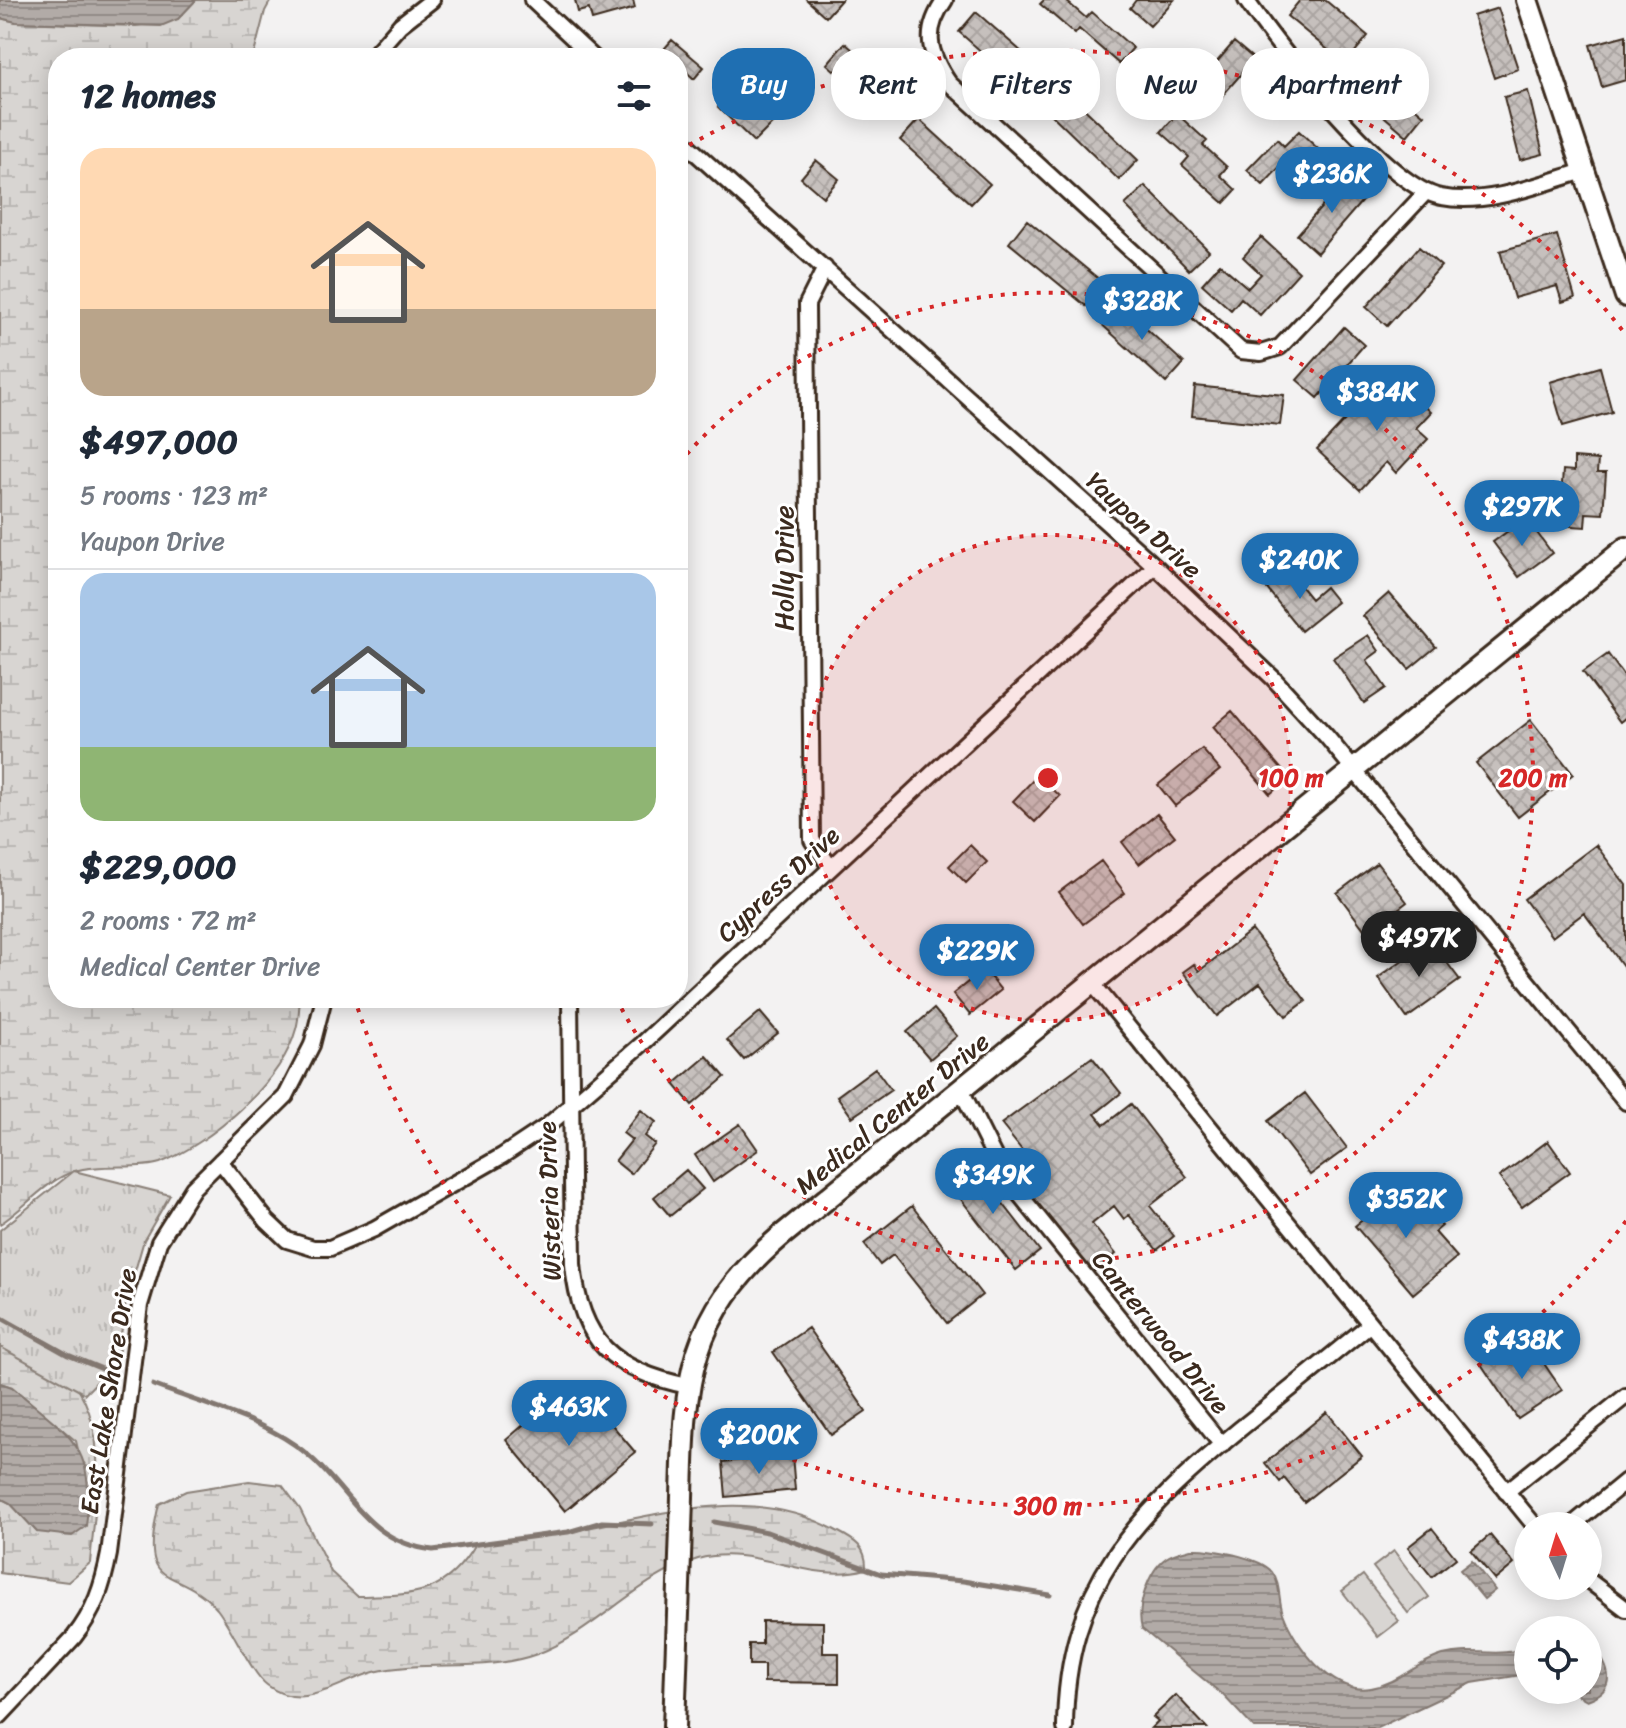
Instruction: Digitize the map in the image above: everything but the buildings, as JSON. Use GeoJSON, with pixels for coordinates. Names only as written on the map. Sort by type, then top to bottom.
{"type":"FeatureCollection","features":[{"type":"Feature","properties":{"kind":"street"},"geometry":{"type":"LineString","coordinates":[[380,48],[400,25],[432,0]]}},
{"type":"Feature","properties":{"kind":"street"},"geometry":{"type":"LineString","coordinates":[[532,0],[574,48]]}},
{"type":"Feature","properties":{"kind":"street"},"geometry":{"type":"LineString","coordinates":[[945,0],[934,16],[928,40],[938,67],[949,83],[1241,351],[1261,353],[1280,347],[1426,192]]}},
{"type":"Feature","properties":{"kind":"street"},"geometry":{"type":"LineString","coordinates":[[1246,0],[1312,89],[1392,168],[1426,192],[1461,199],[1492,196],[1584,171]]}},
{"type":"Feature","properties":{"kind":"street"},"geometry":{"type":"LineString","coordinates":[[1527,0],[1626,296]]}},
{"type":"Feature","properties":{"kind":"street","name":"Yaupon Drive"},"geometry":{"type":"LineString","coordinates":[[688,146],[1155,566],[1273,678],[1353,769],[1626,1102]]}},
{"type":"Feature","properties":{"kind":"street","name":"Holly Drive"},"geometry":{"type":"LineString","coordinates":[[825,268],[807,304],[808,550],[812,840],[830,867]]}},
{"type":"Feature","properties":{"kind":"street","name":"Medical Center Drive"},"geometry":{"type":"LineString","coordinates":[[674,1728],[688,1386],[709,1322],[743,1272],[781,1236],[1626,548]]}},
{"type":"Feature","properties":{"kind":"street","name":"Cypress Drive"},"geometry":{"type":"LineString","coordinates":[[688,1001],[1155,566]]}},
{"type":"Feature","properties":{"kind":"street"},"geometry":{"type":"LineString","coordinates":[[1093,984],[1523,1512]]}},
{"type":"Feature","properties":{"kind":"street","name":"East Lake Shore Drive"},"geometry":{"type":"LineString","coordinates":[[0,1716],[74,1637],[95,1605],[109,1554],[144,1287],[169,1223],[193,1188],[286,1096],[312,1045],[321,1008]]}},
{"type":"Feature","properties":{"kind":"street","name":"Wisteria Drive"},"geometry":{"type":"LineString","coordinates":[[570,1008],[573,1264],[583,1314],[601,1345],[626,1368],[688,1386]]}},
{"type":"Feature","properties":{"kind":"street","name":"Cypress Drive"},"geometry":{"type":"LineString","coordinates":[[220,1161],[267,1221],[287,1240],[313,1248],[330,1248],[374,1229],[502,1156],[569,1108],[680,1008]]}},
{"type":"Feature","properties":{"kind":"street","name":"Canterwood Drive"},"geometry":{"type":"LineString","coordinates":[[961,1090],[1003,1174],[1222,1445],[1369,1325]]}},
{"type":"Feature","properties":{"kind":"street"},"geometry":{"type":"LineString","coordinates":[[1506,1492],[1626,1396]]}},
{"type":"Feature","properties":{"kind":"street"},"geometry":{"type":"LineString","coordinates":[[1065,1728],[1072,1658],[1081,1622],[1104,1569],[1157,1500],[1222,1445]]}},
{"type":"Feature","properties":{"kind":"street"},"geometry":{"type":"LineString","coordinates":[[1588,1512],[1626,1481]]}},
{"type":"Feature","properties":{"kind":"street"},"geometry":{"type":"LineString","coordinates":[[1602,1591],[1626,1609]]}},
{"type":"Feature","properties":{"kind":"green space"},"geometry":{"type":"Polygon","coordinates":[[[196,0],[271,0],[256,48],[48,48],[48,1008],[299,1008],[298,1021],[288,1049],[260,1090],[242,1109],[200,1142],[160,1163],[85,1169],[64,1175],[0,1224],[0,18],[16,22],[136,26],[178,19],[196,0]]]}},
{"type":"Feature","properties":{"kind":"green space"},"geometry":{"type":"Polygon","coordinates":[[[74,1171],[170,1195],[144,1240],[126,1302],[117,1361],[85,1394],[0,1347],[0,1230],[74,1171]]]}},
{"type":"Feature","properties":{"kind":"green space"},"geometry":{"type":"Polygon","coordinates":[[[0,1341],[42,1354],[69,1376],[84,1399],[93,1424],[97,1479],[90,1563],[68,1582],[0,1573],[0,1498],[10,1503],[37,1532],[87,1467],[80,1458],[76,1441],[12,1387],[0,1383],[0,1341]]]}},
{"type":"Feature","properties":{"kind":"green space"},"geometry":{"type":"Polygon","coordinates":[[[249,1481],[282,1485],[300,1509],[331,1572],[357,1596],[395,1595],[426,1589],[452,1574],[476,1543],[556,1534],[702,1507],[769,1508],[802,1516],[853,1541],[862,1549],[866,1569],[845,1573],[824,1572],[740,1556],[719,1555],[698,1559],[655,1578],[578,1632],[537,1654],[497,1663],[394,1668],[374,1672],[320,1693],[294,1696],[280,1693],[261,1679],[217,1609],[202,1595],[164,1574],[157,1566],[153,1553],[153,1533],[159,1504],[186,1491],[249,1481]]]}},
{"type":"Feature","properties":{"kind":"green space"},"geometry":{"type":"Polygon","coordinates":[[[1394,1551],[1429,1597],[1408,1613],[1373,1567],[1394,1551]]]}},
{"type":"Feature","properties":{"kind":"green space"},"geometry":{"type":"Polygon","coordinates":[[[1363,1575],[1399,1621],[1378,1637],[1342,1591],[1363,1575]]]}},
{"type":"Feature","properties":{"kind":"shaded area"},"geometry":{"type":"Polygon","coordinates":[[[0,0],[196,0],[178,19],[161,26],[16,22],[0,18],[0,0]]]}},
{"type":"Feature","properties":{"kind":"shaded area"},"geometry":{"type":"Polygon","coordinates":[[[0,1383],[12,1387],[64,1431],[82,1459],[87,1477],[86,1526],[72,1536],[37,1532],[10,1503],[0,1498],[0,1383]]]}},
{"type":"Feature","properties":{"kind":"shaded area"},"geometry":{"type":"Polygon","coordinates":[[[1210,1550],[1246,1558],[1266,1567],[1277,1582],[1283,1613],[1296,1640],[1317,1666],[1342,1684],[1371,1688],[1390,1682],[1443,1655],[1464,1652],[1514,1651],[1514,1676],[1472,1683],[1377,1728],[1254,1728],[1223,1695],[1142,1629],[1142,1601],[1149,1581],[1160,1564],[1178,1552],[1210,1550]]]}},
{"type":"Feature","properties":{"kind":"shaded area"},"geometry":{"type":"Polygon","coordinates":[[[1472,1561],[1495,1590],[1484,1599],[1460,1570],[1472,1561]]]}},
{"type":"Feature","properties":{"kind":"shaded area"},"geometry":{"type":"Polygon","coordinates":[[[1602,1660],[1608,1674],[1602,1691],[1602,1660]]]}},
{"type":"Feature","properties":{"kind":"waterway"},"geometry":{"type":"LineString","coordinates":[[0,1317],[68,1355],[112,1373]]}},
{"type":"Feature","properties":{"kind":"waterway"},"geometry":{"type":"LineString","coordinates":[[153,1385],[280,1435],[313,1460],[371,1523],[408,1544],[433,1550],[568,1532],[602,1522],[652,1524]]}},
{"type":"Feature","properties":{"kind":"waterway"},"geometry":{"type":"LineString","coordinates":[[714,1522],[767,1532],[881,1574],[963,1581],[1050,1595]]}}]}
